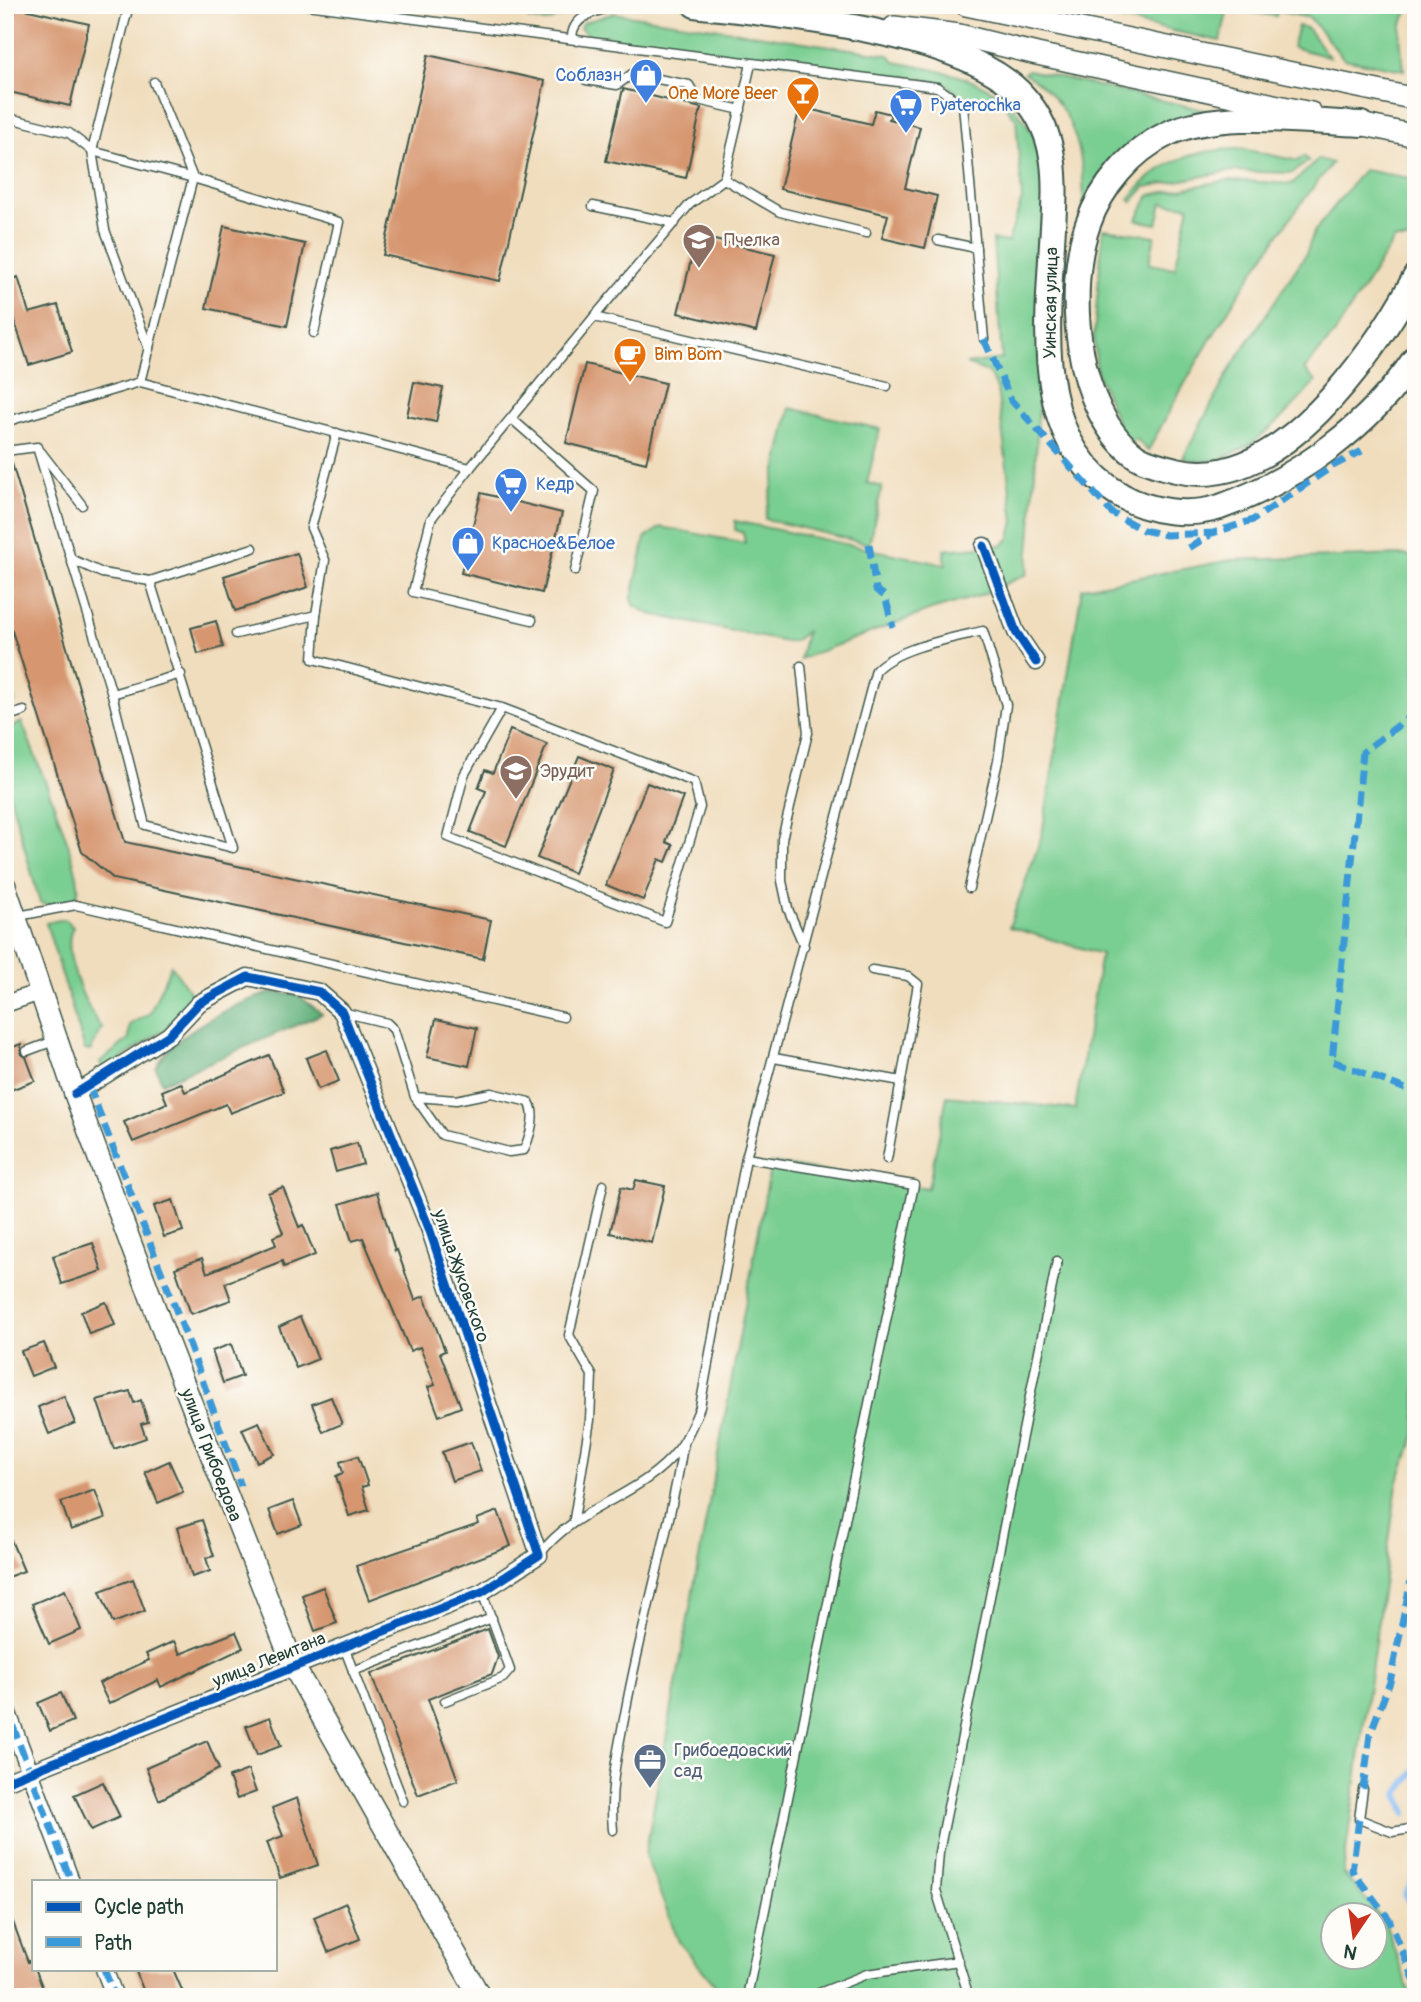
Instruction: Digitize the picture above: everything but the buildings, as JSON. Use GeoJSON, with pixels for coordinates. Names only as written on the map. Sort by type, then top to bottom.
{"type":"FeatureCollection","features":[{"type":"Feature","properties":{"kind":"main road","name":"Уинская улица"},"geometry":{"type":"LineString","coordinates":[[695,5],[784,17],[936,46],[976,61],[1005,79],[1026,98],[1043,128],[1054,159],[1057,190],[1050,290],[1051,394],[1063,429],[1095,478],[1139,506],[1174,512],[1207,511],[1249,497],[1325,453],[1385,397],[1416,357]]}},
{"type":"Feature","properties":{"kind":"main road","name":"Уинская улица"},"geometry":{"type":"LineString","coordinates":[[1361,124],[1251,120],[1204,123],[1167,134],[1137,153],[1115,176],[1088,223],[1079,278],[1076,328],[1088,380],[1109,426],[1136,456],[1193,474],[1223,471],[1269,449],[1303,426],[1328,402],[1372,351],[1416,276]]}},
{"type":"Feature","properties":{"kind":"street"},"geometry":{"type":"LineString","coordinates":[[966,5],[1416,99]]}},
{"type":"Feature","properties":{"kind":"street","name":"Уинская улица"},"geometry":{"type":"LineString","coordinates":[[784,17],[959,35],[1416,136]]}},
{"type":"Feature","properties":{"kind":"street"},"geometry":{"type":"LineString","coordinates":[[984,546],[1016,632],[1037,662]]}},
{"type":"Feature","properties":{"kind":"street","name":"улица Грибоедова"},"geometry":{"type":"LineString","coordinates":[[5,886],[75,1094],[294,1667],[480,1997]]}},
{"type":"Feature","properties":{"kind":"street"},"geometry":{"type":"LineString","coordinates":[[75,1094],[169,1035],[199,1003],[248,978],[319,992],[342,1012]]}},
{"type":"Feature","properties":{"kind":"street"},"geometry":{"type":"LineString","coordinates":[[5,1004],[40,992]]}},
{"type":"Feature","properties":{"kind":"street","name":"улица Жуковского"},"geometry":{"type":"LineString","coordinates":[[342,1012],[429,1228],[539,1555]]}},
{"type":"Feature","properties":{"kind":"street","name":"улица Левитана"},"geometry":{"type":"LineString","coordinates":[[5,1782],[482,1592],[539,1555]]}},
{"type":"Feature","properties":{"kind":"street"},"geometry":{"type":"LineString","coordinates":[[5,1705],[71,1880]]}},
{"type":"Feature","properties":{"kind":"street"},"geometry":{"type":"LineString","coordinates":[[104,1970],[115,1997]]}},
{"type":"Feature","properties":{"kind":"lane"},"geometry":{"type":"LineString","coordinates":[[129,5],[92,150],[105,230],[149,349]]}},
{"type":"Feature","properties":{"kind":"lane"},"geometry":{"type":"LineString","coordinates":[[307,5],[937,86],[963,105],[984,339]]}},
{"type":"Feature","properties":{"kind":"lane"},"geometry":{"type":"LineString","coordinates":[[577,41],[572,36],[573,26],[580,19],[621,5]]}},
{"type":"Feature","properties":{"kind":"lane"},"geometry":{"type":"LineString","coordinates":[[532,620],[413,592],[431,519],[594,317],[690,204],[724,179],[751,64]]}},
{"type":"Feature","properties":{"kind":"lane"},"geometry":{"type":"LineString","coordinates":[[586,79],[617,85],[632,74],[689,85],[698,100],[741,110]]}},
{"type":"Feature","properties":{"kind":"lane"},"geometry":{"type":"LineString","coordinates":[[140,382],[193,178],[154,82]]}},
{"type":"Feature","properties":{"kind":"lane"},"geometry":{"type":"LineString","coordinates":[[5,117],[69,133],[92,150],[339,222],[314,333]]}},
{"type":"Feature","properties":{"kind":"lane"},"geometry":{"type":"LineString","coordinates":[[724,179],[780,212],[866,233]]}},
{"type":"Feature","properties":{"kind":"lane"},"geometry":{"type":"LineString","coordinates":[[593,206],[675,223]]}},
{"type":"Feature","properties":{"kind":"lane"},"geometry":{"type":"LineString","coordinates":[[938,240],[976,248]]}},
{"type":"Feature","properties":{"kind":"lane"},"geometry":{"type":"LineString","coordinates":[[594,317],[887,386]]}},
{"type":"Feature","properties":{"kind":"lane"},"geometry":{"type":"LineString","coordinates":[[5,422],[140,382],[470,468]]}},
{"type":"Feature","properties":{"kind":"lane"},"geometry":{"type":"LineString","coordinates":[[512,419],[594,491],[575,571]]}},
{"type":"Feature","properties":{"kind":"lane"},"geometry":{"type":"LineString","coordinates":[[337,433],[311,528],[325,559],[316,615],[313,659],[502,708],[694,782],[700,807],[665,922],[448,837],[464,775],[502,708]]}},
{"type":"Feature","properties":{"kind":"lane"},"geometry":{"type":"LineString","coordinates":[[5,451],[37,447]]}},
{"type":"Feature","properties":{"kind":"lane"},"geometry":{"type":"LineString","coordinates":[[37,447],[82,505]]}},
{"type":"Feature","properties":{"kind":"lane"},"geometry":{"type":"LineString","coordinates":[[37,447],[112,694],[145,825],[233,848],[150,580]]}},
{"type":"Feature","properties":{"kind":"lane"},"geometry":{"type":"LineString","coordinates":[[71,559],[102,573],[150,580],[253,548]]}},
{"type":"Feature","properties":{"kind":"lane"},"geometry":{"type":"LineString","coordinates":[[236,634],[316,615]]}},
{"type":"Feature","properties":{"kind":"lane"},"geometry":{"type":"LineString","coordinates":[[539,1555],[552,1537],[574,1519],[638,1484],[678,1451],[700,1407],[746,1158],[876,670],[883,663],[929,644],[983,631],[1006,705],[998,761],[969,888]]}},
{"type":"Feature","properties":{"kind":"lane"},"geometry":{"type":"LineString","coordinates":[[801,666],[808,733],[782,839],[782,881],[788,909],[804,946]]}},
{"type":"Feature","properties":{"kind":"lane"},"geometry":{"type":"LineString","coordinates":[[112,694],[181,674]]}},
{"type":"Feature","properties":{"kind":"lane"},"geometry":{"type":"LineString","coordinates":[[5,717],[24,711]]}},
{"type":"Feature","properties":{"kind":"lane"},"geometry":{"type":"LineString","coordinates":[[15,916],[76,905],[563,1017]]}},
{"type":"Feature","properties":{"kind":"lane"},"geometry":{"type":"LineString","coordinates":[[872,970],[908,976],[918,984],[887,1158]]}},
{"type":"Feature","properties":{"kind":"lane"},"geometry":{"type":"LineString","coordinates":[[342,1012],[387,1023],[394,1030],[415,1097],[442,1135],[509,1152],[524,1150],[533,1117],[529,1102],[491,1093],[456,1100],[415,1097]]}},
{"type":"Feature","properties":{"kind":"lane"},"geometry":{"type":"LineString","coordinates":[[27,1051],[57,1040]]}},
{"type":"Feature","properties":{"kind":"lane"},"geometry":{"type":"LineString","coordinates":[[774,1058],[901,1081]]}},
{"type":"Feature","properties":{"kind":"lane"},"geometry":{"type":"LineString","coordinates":[[746,1158],[914,1185],[747,1997]]}},
{"type":"Feature","properties":{"kind":"lane"},"geometry":{"type":"LineString","coordinates":[[574,1519],[590,1420],[592,1375],[569,1335],[603,1185]]}},
{"type":"Feature","properties":{"kind":"lane"},"geometry":{"type":"LineString","coordinates":[[970,1997],[936,1890],[939,1852],[1057,1261]]}},
{"type":"Feature","properties":{"kind":"lane"},"geometry":{"type":"LineString","coordinates":[[613,1830],[610,1797],[623,1721],[637,1645],[677,1489],[684,1440]]}},
{"type":"Feature","properties":{"kind":"lane"},"geometry":{"type":"LineString","coordinates":[[444,1701],[508,1675],[510,1664],[482,1592]]}},
{"type":"Feature","properties":{"kind":"lane"},"geometry":{"type":"LineString","coordinates":[[353,1671],[492,1618]]}},
{"type":"Feature","properties":{"kind":"lane"},"geometry":{"type":"LineString","coordinates":[[344,1647],[403,1801]]}},
{"type":"Feature","properties":{"kind":"lane"},"geometry":{"type":"LineString","coordinates":[[1363,1789],[1359,1818],[1392,1832],[1416,1828]]}},
{"type":"Feature","properties":{"kind":"lane"},"geometry":{"type":"LineString","coordinates":[[809,1997],[867,1974],[959,1961]]}},
{"type":"Feature","properties":{"kind":"green space"},"geometry":{"type":"Polygon","coordinates":[[[455,5],[568,8],[565,15],[546,22],[528,19],[529,14],[455,5]]]}},
{"type":"Feature","properties":{"kind":"green space"},"geometry":{"type":"Polygon","coordinates":[[[1239,5],[1412,5],[1401,28],[1404,70],[1344,59],[1310,18],[1277,11],[1276,16],[1228,9],[1220,41],[1090,13],[1093,7],[1188,11],[1239,5]]]}},
{"type":"Feature","properties":{"kind":"green space"},"geometry":{"type":"Polygon","coordinates":[[[614,13],[889,55],[895,62],[954,75],[982,85],[1008,102],[1022,117],[1042,157],[1047,191],[1037,434],[1027,574],[979,596],[931,610],[800,659],[806,632],[794,641],[786,642],[650,614],[634,605],[632,598],[645,538],[661,527],[745,543],[743,533],[735,530],[735,521],[946,565],[944,550],[1003,545],[1010,538],[1014,521],[997,389],[988,372],[966,364],[1002,359],[993,240],[1008,242],[1022,199],[1016,119],[1000,100],[961,98],[949,86],[928,80],[590,36],[580,28],[582,23],[614,13]]]}},
{"type":"Feature","properties":{"kind":"green space"},"geometry":{"type":"Polygon","coordinates":[[[1298,26],[1307,28],[1329,57],[1292,47],[1298,26]]]}},
{"type":"Feature","properties":{"kind":"green space"},"geometry":{"type":"Polygon","coordinates":[[[1028,70],[1204,110],[1201,120],[1163,132],[1083,210],[1082,170],[1074,132],[1055,99],[1024,73],[1028,70]]]}},
{"type":"Feature","properties":{"kind":"green space"},"geometry":{"type":"Polygon","coordinates":[[[1243,149],[1298,161],[1304,156],[1309,161],[1292,173],[1231,171],[1145,187],[1132,202],[1129,199],[1153,175],[1179,159],[1209,151],[1243,149]]]}},
{"type":"Feature","properties":{"kind":"green space"},"geometry":{"type":"Polygon","coordinates":[[[1319,159],[1332,163],[1233,302],[1148,451],[1136,439],[1131,442],[1124,439],[1097,372],[1094,336],[1103,229],[1155,236],[1149,264],[1175,268],[1189,206],[1162,203],[1157,224],[1136,220],[1150,195],[1228,180],[1292,184],[1319,159]]]}},
{"type":"Feature","properties":{"kind":"green space"},"geometry":{"type":"Polygon","coordinates":[[[1363,170],[1416,179],[1416,230],[1410,240],[1394,240],[1335,333],[1304,370],[1316,381],[1290,410],[1240,450],[1221,458],[1202,461],[1183,458],[1232,366],[1306,254],[1314,232],[1363,170]]]}},
{"type":"Feature","properties":{"kind":"green space"},"geometry":{"type":"Polygon","coordinates":[[[790,408],[880,429],[867,483],[882,487],[869,544],[765,519],[790,408]]]}},
{"type":"Feature","properties":{"kind":"green space"},"geometry":{"type":"Polygon","coordinates":[[[1405,555],[1416,557],[1416,1433],[1397,1484],[1343,1873],[1366,1900],[1320,1900],[1320,1970],[1390,1970],[1390,1936],[1411,1997],[725,1997],[679,1942],[645,1855],[771,1163],[928,1188],[947,1096],[1075,1109],[1101,954],[1009,927],[1042,835],[1082,588],[1231,560],[1405,555]]]}},
{"type":"Feature","properties":{"kind":"green space"},"geometry":{"type":"Polygon","coordinates":[[[5,665],[15,702],[5,705],[5,665]]]}},
{"type":"Feature","properties":{"kind":"green space"},"geometry":{"type":"Polygon","coordinates":[[[22,722],[73,860],[78,892],[72,900],[62,904],[40,903],[5,778],[5,729],[22,722]]]}},
{"type":"Feature","properties":{"kind":"green space"},"geometry":{"type":"Polygon","coordinates":[[[64,919],[73,927],[70,950],[82,994],[102,1028],[90,1051],[85,1050],[46,923],[64,919]]]}},
{"type":"Feature","properties":{"kind":"green space"},"geometry":{"type":"Polygon","coordinates":[[[171,965],[194,998],[183,1017],[103,1071],[100,1062],[129,1039],[130,1025],[150,1013],[171,965]]]}},
{"type":"Feature","properties":{"kind":"green space"},"geometry":{"type":"Polygon","coordinates":[[[273,992],[298,995],[322,1014],[162,1083],[156,1068],[177,1042],[224,1012],[273,992]]]}},
{"type":"Feature","properties":{"kind":"waterway"},"geometry":{"type":"LineString","coordinates":[[1406,1813],[1398,1794],[1416,1768]]}},
{"type":"Feature","properties":{"kind":"waterway"},"geometry":{"type":"LineString","coordinates":[[1416,1874],[1405,1896],[1416,1911]]}},
{"type":"Feature","properties":{"kind":"marked path"},"geometry":{"type":"LineString","coordinates":[[984,339],[1011,400],[1112,513],[1143,530],[1166,535],[1213,533],[1253,520],[1333,466],[1362,451]]}},
{"type":"Feature","properties":{"kind":"marked path"},"geometry":{"type":"LineString","coordinates":[[1189,548],[1210,535]]}},
{"type":"Feature","properties":{"kind":"marked path"},"geometry":{"type":"LineString","coordinates":[[869,544],[876,590],[885,596],[893,627]]}},
{"type":"Feature","properties":{"kind":"marked path"},"geometry":{"type":"LineString","coordinates":[[1416,712],[1363,752],[1332,1061],[1416,1093]]}},
{"type":"Feature","properties":{"kind":"marked path"},"geometry":{"type":"LineString","coordinates":[[89,1086],[241,1486]]}},
{"type":"Feature","properties":{"kind":"marked path"},"geometry":{"type":"LineString","coordinates":[[1363,1789],[1370,1734],[1390,1682],[1416,1556]]}},
{"type":"Feature","properties":{"kind":"marked path"},"geometry":{"type":"LineString","coordinates":[[5,1705],[71,1880]]}},
{"type":"Feature","properties":{"kind":"marked path"},"geometry":{"type":"LineString","coordinates":[[1359,1819],[1352,1871],[1389,1919],[1416,1984]]}},
{"type":"Feature","properties":{"kind":"marked path"},"geometry":{"type":"LineString","coordinates":[[104,1970],[115,1997]]}},
{"type":"Feature","properties":{"kind":"cycle path"},"geometry":{"type":"LineString","coordinates":[[984,546],[1016,632],[1036,662]]}},
{"type":"Feature","properties":{"kind":"cycle path"},"geometry":{"type":"LineString","coordinates":[[5,1782],[482,1592],[539,1555],[429,1228],[342,1012],[319,992],[248,977],[199,1003],[169,1035],[75,1094]]}},
{"type":"Feature","properties":{"kind":"place","name":"Соблазн"},"geometry":{"type":"Point","coordinates":[646,105]}},
{"type":"Feature","properties":{"kind":"place","name":"One More Beer"},"geometry":{"type":"Point","coordinates":[803,123]}},
{"type":"Feature","properties":{"kind":"place","name":"Pyaterochka"},"geometry":{"type":"Point","coordinates":[906,135]}},
{"type":"Feature","properties":{"kind":"place","name":"Пчелка"},"geometry":{"type":"Point","coordinates":[699,270]}},
{"type":"Feature","properties":{"kind":"place","name":"Bim Bom"},"geometry":{"type":"Point","coordinates":[630,384]}},
{"type":"Feature","properties":{"kind":"place","name":"Кедр"},"geometry":{"type":"Point","coordinates":[511,514]}},
{"type":"Feature","properties":{"kind":"place","name":"Красное&Белое"},"geometry":{"type":"Point","coordinates":[468,573]}},
{"type":"Feature","properties":{"kind":"place","name":"Эрудит"},"geometry":{"type":"Point","coordinates":[516,801]}},
{"type":"Feature","properties":{"kind":"place","name":"Грибоедовский сад"},"geometry":{"type":"Point","coordinates":[650,1790]}}]}
